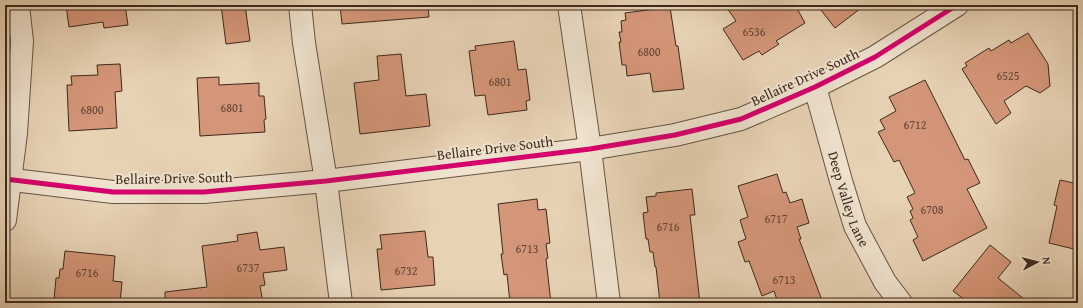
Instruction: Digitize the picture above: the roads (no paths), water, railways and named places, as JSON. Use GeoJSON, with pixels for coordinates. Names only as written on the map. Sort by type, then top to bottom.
{"type":"FeatureCollection","features":[{"type":"Feature","properties":{"kind":"street"},"geometry":{"type":"LineString","coordinates":[[5,220],[8,179],[16,133],[22,41],[18,5]]}},
{"type":"Feature","properties":{"kind":"street"},"geometry":{"type":"LineString","coordinates":[[300,5],[304,43],[326,181],[341,303]]}},
{"type":"Feature","properties":{"kind":"street"},"geometry":{"type":"LineString","coordinates":[[569,5],[590,149],[609,303]]}},
{"type":"Feature","properties":{"kind":"street","name":"Bellaire Drive South"},"geometry":{"type":"LineString","coordinates":[[8,179],[113,192],[204,192],[326,181],[590,149],[675,135],[741,119],[815,87],[875,57],[957,5]]}},
{"type":"Feature","properties":{"kind":"street","name":"Deep Valley Lane"},"geometry":{"type":"LineString","coordinates":[[815,87],[840,181],[855,226],[885,282],[901,303]]}}]}
